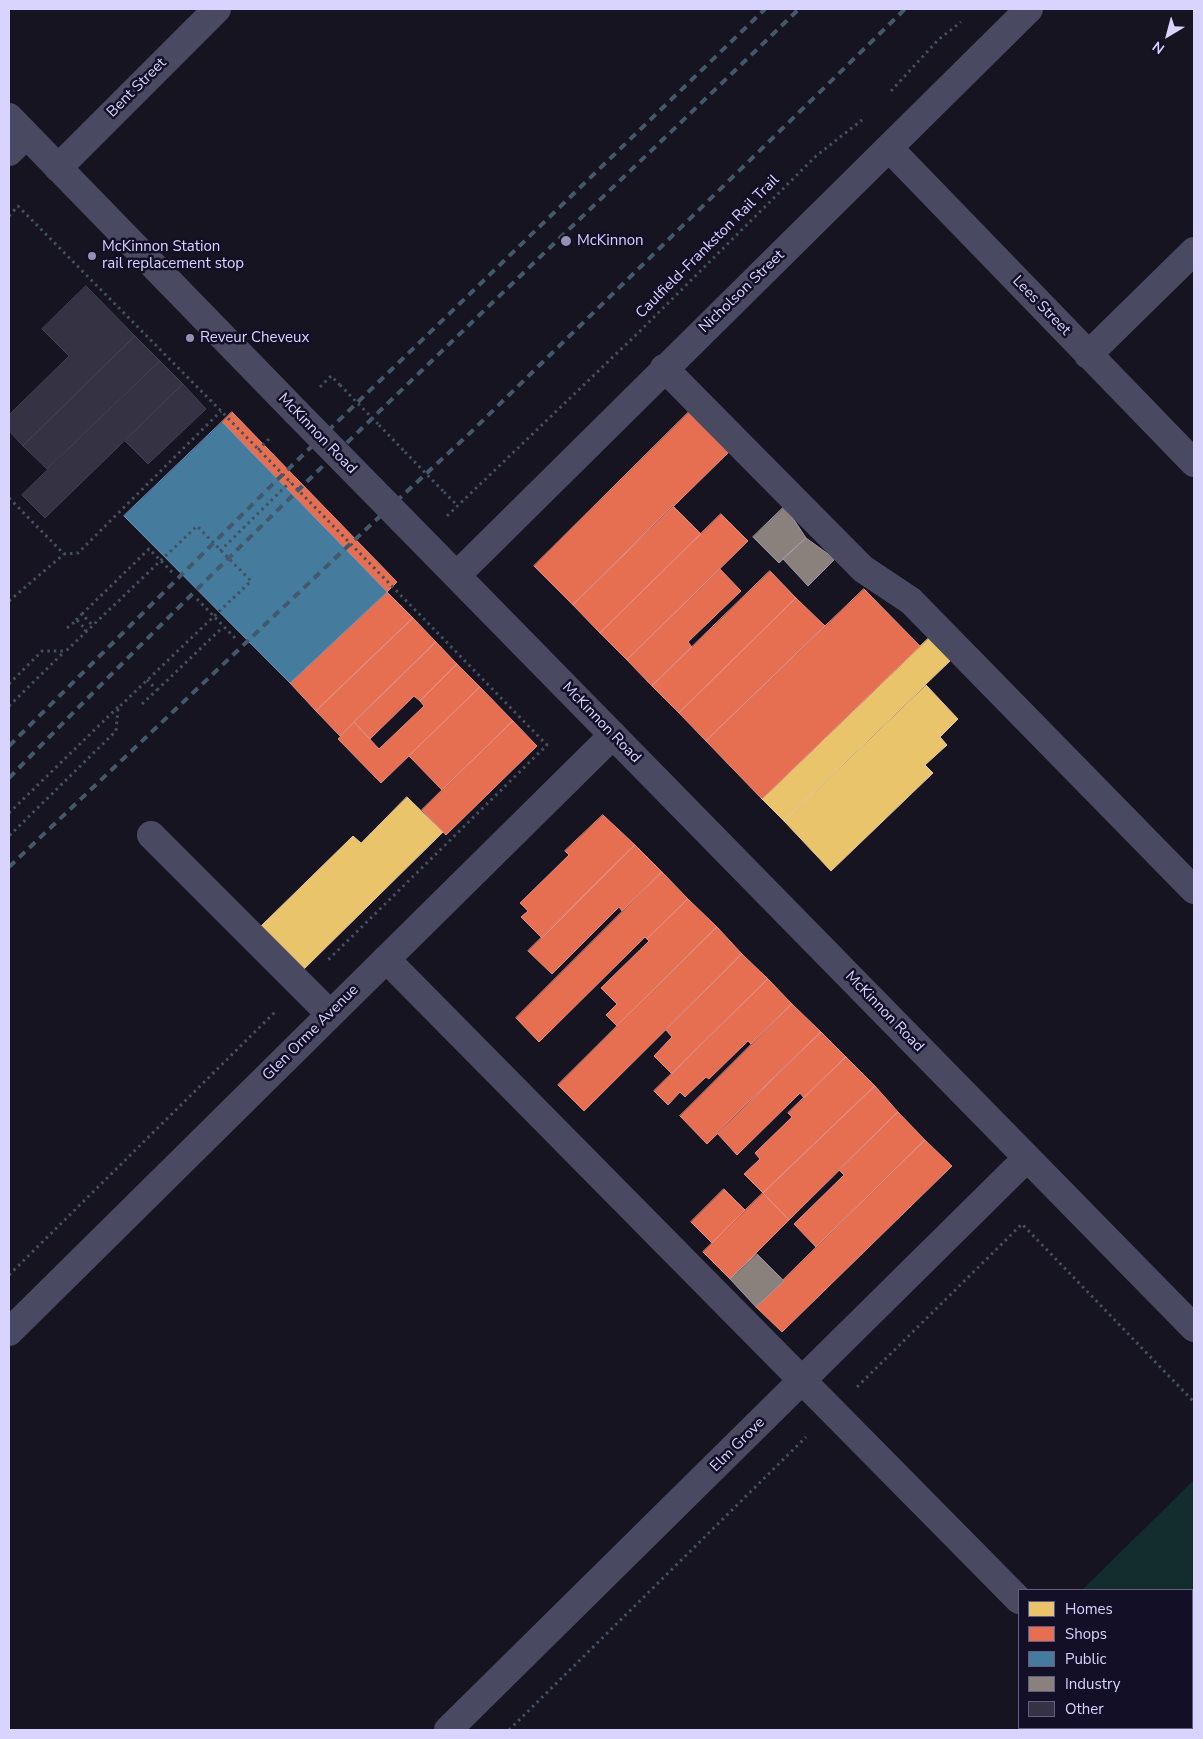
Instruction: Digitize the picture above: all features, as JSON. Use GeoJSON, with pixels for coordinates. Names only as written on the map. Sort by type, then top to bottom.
{"type":"FeatureCollection","features":[{"type":"Feature","properties":{"kind":"street","name":"Bent Street"},"geometry":{"type":"LineString","coordinates":[[58,168],[217,9]]}},
{"type":"Feature","properties":{"kind":"street","name":"Nicholson Street"},"geometry":{"type":"LineString","coordinates":[[457,575],[664,368],[1029,9]]}},
{"type":"Feature","properties":{"kind":"street","name":"McKinnon Road"},"geometry":{"type":"LineString","coordinates":[[14,135],[58,168],[1194,1328]]}},
{"type":"Feature","properties":{"kind":"street","name":"Lees Street"},"geometry":{"type":"LineString","coordinates":[[889,148],[1194,463]]}},
{"type":"Feature","properties":{"kind":"street"},"geometry":{"type":"LineString","coordinates":[[1088,355],[1194,251]]}},
{"type":"Feature","properties":{"kind":"street"},"geometry":{"type":"LineString","coordinates":[[664,368],[863,569],[911,602],[1194,890]]}},
{"type":"Feature","properties":{"kind":"street","name":"Glen Orme Avenue"},"geometry":{"type":"LineString","coordinates":[[9,1332],[613,735]]}},
{"type":"Feature","properties":{"kind":"street"},"geometry":{"type":"LineString","coordinates":[[151,835],[330,1014]]}},
{"type":"Feature","properties":{"kind":"street"},"geometry":{"type":"LineString","coordinates":[[386,959],[1018,1599]]}},
{"type":"Feature","properties":{"kind":"street","name":"Elm Grove"},"geometry":{"type":"LineString","coordinates":[[448,1730],[1028,1158]]}},
{"type":"Feature","properties":{"kind":"path"},"geometry":{"type":"LineString","coordinates":[[888,94],[938,40],[965,19]]}},
{"type":"Feature","properties":{"kind":"path","name":"Caulfield-Frankston Rail Trail"},"geometry":{"type":"LineString","coordinates":[[331,376],[458,506],[641,330],[816,156],[870,114]]}},
{"type":"Feature","properties":{"kind":"path"},"geometry":{"type":"LineString","coordinates":[[9,216],[18,206],[547,746],[9,1274]]}},
{"type":"Feature","properties":{"kind":"path"},"geometry":{"type":"LineString","coordinates":[[9,601],[64,554],[78,553],[221,412]]}},
{"type":"Feature","properties":{"kind":"path"},"geometry":{"type":"LineString","coordinates":[[220,551],[290,482]]}},
{"type":"Feature","properties":{"kind":"path"},"geometry":{"type":"LineString","coordinates":[[9,498],[64,554]]}},
{"type":"Feature","properties":{"kind":"path"},"geometry":{"type":"LineString","coordinates":[[9,684],[42,652],[66,651],[197,526],[251,581],[118,708],[116,731],[9,836]]}},
{"type":"Feature","properties":{"kind":"path"},"geometry":{"type":"LineString","coordinates":[[9,706],[86,630],[77,620],[67,628],[149,549],[175,575]]}},
{"type":"Feature","properties":{"kind":"path"},"geometry":{"type":"LineString","coordinates":[[197,599],[236,639]]}},
{"type":"Feature","properties":{"kind":"path"},"geometry":{"type":"LineString","coordinates":[[82,614],[93,626]]}},
{"type":"Feature","properties":{"kind":"path"},"geometry":{"type":"LineString","coordinates":[[151,695],[142,704],[223,627]]}},
{"type":"Feature","properties":{"kind":"path"},"geometry":{"type":"LineString","coordinates":[[147,680],[157,690]]}},
{"type":"Feature","properties":{"kind":"path"},"geometry":{"type":"LineString","coordinates":[[9,813],[141,684]]}},
{"type":"Feature","properties":{"kind":"green space"},"geometry":{"type":"Polygon","coordinates":[[[1194,1480],[1194,1730],[1160,1729],[1193,1729],[1193,1589],[1083,1589],[1194,1480]]]}},
{"type":"Feature","properties":{"kind":"building: Homes"},"geometry":{"type":"Polygon","coordinates":[[[930,637],[952,659],[784,821],[762,799],[930,637]]]}},
{"type":"Feature","properties":{"kind":"building: Homes"},"geometry":{"type":"Polygon","coordinates":[[[926,685],[958,719],[940,737],[947,745],[925,765],[933,773],[831,871],[784,821],[926,685]]]}},
{"type":"Feature","properties":{"kind":"building: Homes"},"geometry":{"type":"Polygon","coordinates":[[[407,797],[443,832],[301,972],[258,929],[353,836],[361,843],[407,797]]]}},
{"type":"Feature","properties":{"kind":"building: Shops"},"geometry":{"type":"Polygon","coordinates":[[[691,410],[731,450],[573,605],[534,566],[691,410]]]}},
{"type":"Feature","properties":{"kind":"building: Shops"},"geometry":{"type":"Polygon","coordinates":[[[232,412],[397,582],[387,592],[222,422],[232,412]]]}},
{"type":"Feature","properties":{"kind":"building: Shops"},"geometry":{"type":"Polygon","coordinates":[[[673,506],[701,534],[600,633],[573,605],[673,506]]]}},
{"type":"Feature","properties":{"kind":"building: Shops"},"geometry":{"type":"Polygon","coordinates":[[[721,514],[748,541],[627,660],[600,633],[721,514]]]}},
{"type":"Feature","properties":{"kind":"building: Shops"},"geometry":{"type":"Polygon","coordinates":[[[720,569],[741,591],[688,642],[692,647],[652,686],[627,660],[720,569]]]}},
{"type":"Feature","properties":{"kind":"building: Shops"},"geometry":{"type":"Polygon","coordinates":[[[770,571],[796,598],[679,713],[652,686],[770,571]]]}},
{"type":"Feature","properties":{"kind":"building: Shops"},"geometry":{"type":"Polygon","coordinates":[[[864,589],[920,646],[762,799],[706,741],[864,589]]]}},
{"type":"Feature","properties":{"kind":"building: Shops"},"geometry":{"type":"Polygon","coordinates":[[[387,592],[413,618],[316,711],[290,683],[387,592]]]}},
{"type":"Feature","properties":{"kind":"building: Shops"},"geometry":{"type":"Polygon","coordinates":[[[796,598],[825,626],[706,741],[679,713],[796,598]]]}},
{"type":"Feature","properties":{"kind":"building: Shops"},"geometry":{"type":"Polygon","coordinates":[[[413,618],[436,642],[340,736],[316,711],[413,618]]]}},
{"type":"Feature","properties":{"kind":"building: Shops"},"geometry":{"type":"Polygon","coordinates":[[[436,642],[457,664],[420,701],[414,696],[370,739],[354,722],[436,642]]]}},
{"type":"Feature","properties":{"kind":"building: Shops"},"geometry":{"type":"Polygon","coordinates":[[[457,664],[480,687],[381,783],[338,739],[354,722],[379,749],[424,706],[420,701],[457,664]]]}},
{"type":"Feature","properties":{"kind":"building: Shops"},"geometry":{"type":"Polygon","coordinates":[[[480,687],[513,721],[442,790],[409,756],[480,687]]]}},
{"type":"Feature","properties":{"kind":"building: Shops"},"geometry":{"type":"Polygon","coordinates":[[[513,721],[537,746],[446,835],[422,810],[513,721]]]}},
{"type":"Feature","properties":{"kind":"building: Shops"},"geometry":{"type":"Polygon","coordinates":[[[603,815],[635,845],[542,938],[521,917],[528,911],[520,903],[569,855],[565,851],[603,815]]]}},
{"type":"Feature","properties":{"kind":"building: Shops"},"geometry":{"type":"Polygon","coordinates":[[[635,845],[662,872],[622,911],[619,907],[552,974],[528,951],[635,845]]]}},
{"type":"Feature","properties":{"kind":"building: Shops"},"geometry":{"type":"Polygon","coordinates":[[[662,872],[688,899],[647,939],[645,937],[539,1042],[516,1018],[662,872]]]}},
{"type":"Feature","properties":{"kind":"building: Shops"},"geometry":{"type":"Polygon","coordinates":[[[688,899],[717,927],[617,1026],[606,1015],[617,1004],[601,988],[688,899]]]}},
{"type":"Feature","properties":{"kind":"building: Shops"},"geometry":{"type":"Polygon","coordinates":[[[717,927],[742,954],[584,1111],[558,1085],[717,927]]]}},
{"type":"Feature","properties":{"kind":"building: Shops"},"geometry":{"type":"Polygon","coordinates":[[[742,954],[768,979],[672,1074],[654,1056],[672,1037],[666,1030],[742,954]]]}},
{"type":"Feature","properties":{"kind":"building: Shops"},"geometry":{"type":"Polygon","coordinates":[[[768,979],[792,1004],[751,1044],[748,1041],[709,1079],[706,1077],[685,1097],[680,1092],[668,1105],[654,1091],[768,979]]]}},
{"type":"Feature","properties":{"kind":"building: Shops"},"geometry":{"type":"Polygon","coordinates":[[[792,1004],[821,1032],[707,1144],[680,1116],[792,1004]]]}},
{"type":"Feature","properties":{"kind":"building: Shops"},"geometry":{"type":"Polygon","coordinates":[[[821,1032],[846,1057],[804,1098],[800,1093],[737,1155],[717,1133],[821,1032]]]}},
{"type":"Feature","properties":{"kind":"building: Shops"},"geometry":{"type":"Polygon","coordinates":[[[846,1057],[875,1086],[763,1193],[744,1174],[760,1159],[755,1153],[792,1117],[788,1113],[846,1057]]]}},
{"type":"Feature","properties":{"kind":"building: Shops"},"geometry":{"type":"Polygon","coordinates":[[[875,1086],[898,1112],[789,1220],[763,1193],[875,1086]]]}},
{"type":"Feature","properties":{"kind":"building: Shops"},"geometry":{"type":"Polygon","coordinates":[[[898,1112],[925,1140],[816,1247],[794,1224],[844,1175],[839,1170],[898,1112]]]}},
{"type":"Feature","properties":{"kind":"building: Shops"},"geometry":{"type":"Polygon","coordinates":[[[925,1140],[952,1166],[782,1332],[756,1307],[925,1140]]]}},
{"type":"Feature","properties":{"kind":"building: Shops"},"geometry":{"type":"Polygon","coordinates":[[[724,1189],[745,1210],[712,1243],[691,1222],[724,1189]]]}},
{"type":"Feature","properties":{"kind":"building: Shops"},"geometry":{"type":"Polygon","coordinates":[[[763,1193],[789,1220],[730,1279],[703,1252],[763,1193]]]}},
{"type":"Feature","properties":{"kind":"building: Public"},"geometry":{"type":"Polygon","coordinates":[[[222,422],[387,592],[290,683],[124,516],[222,422]]]}},
{"type":"Feature","properties":{"kind":"building: Industry"},"geometry":{"type":"Polygon","coordinates":[[[785,506],[806,538],[779,563],[753,537],[785,506]]]}},
{"type":"Feature","properties":{"kind":"building: Industry"},"geometry":{"type":"Polygon","coordinates":[[[806,538],[835,559],[808,586],[783,559],[806,538]]]}},
{"type":"Feature","properties":{"kind":"building: Industry"},"geometry":{"type":"Polygon","coordinates":[[[757,1254],[784,1281],[756,1307],[730,1279],[757,1254]]]}},
{"type":"Feature","properties":{"kind":"building: Other"},"geometry":{"type":"Polygon","coordinates":[[[86,286],[135,336],[23,446],[9,431],[9,415],[69,356],[42,329],[86,286]]]}},
{"type":"Feature","properties":{"kind":"building: Other"},"geometry":{"type":"Polygon","coordinates":[[[135,336],[160,361],[47,469],[23,446],[135,336]]]}},
{"type":"Feature","properties":{"kind":"building: Other"},"geometry":{"type":"Polygon","coordinates":[[[160,361],[183,384],[45,518],[22,495],[160,361]]]}},
{"type":"Feature","properties":{"kind":"building: Other"},"geometry":{"type":"Polygon","coordinates":[[[183,384],[206,409],[148,464],[125,441],[183,384]]]}},
{"type":"Feature","properties":{"kind":"railway"},"geometry":{"type":"LineString","coordinates":[[9,746],[277,480],[765,9]]}},
{"type":"Feature","properties":{"kind":"railway"},"geometry":{"type":"LineString","coordinates":[[9,778],[302,486],[799,9]]}},
{"type":"Feature","properties":{"kind":"railway"},"geometry":{"type":"LineString","coordinates":[[9,867],[470,433],[905,9]]}},
{"type":"Feature","properties":{"kind":"place","name":"McKinnon"},"geometry":{"type":"Point","coordinates":[566,241]}},
{"type":"Feature","properties":{"kind":"place","name":"McKinnon Station rail replacement stop"},"geometry":{"type":"Point","coordinates":[92,256]}},
{"type":"Feature","properties":{"kind":"place","name":"Reveur Cheveux"},"geometry":{"type":"Point","coordinates":[190,338]}}]}
